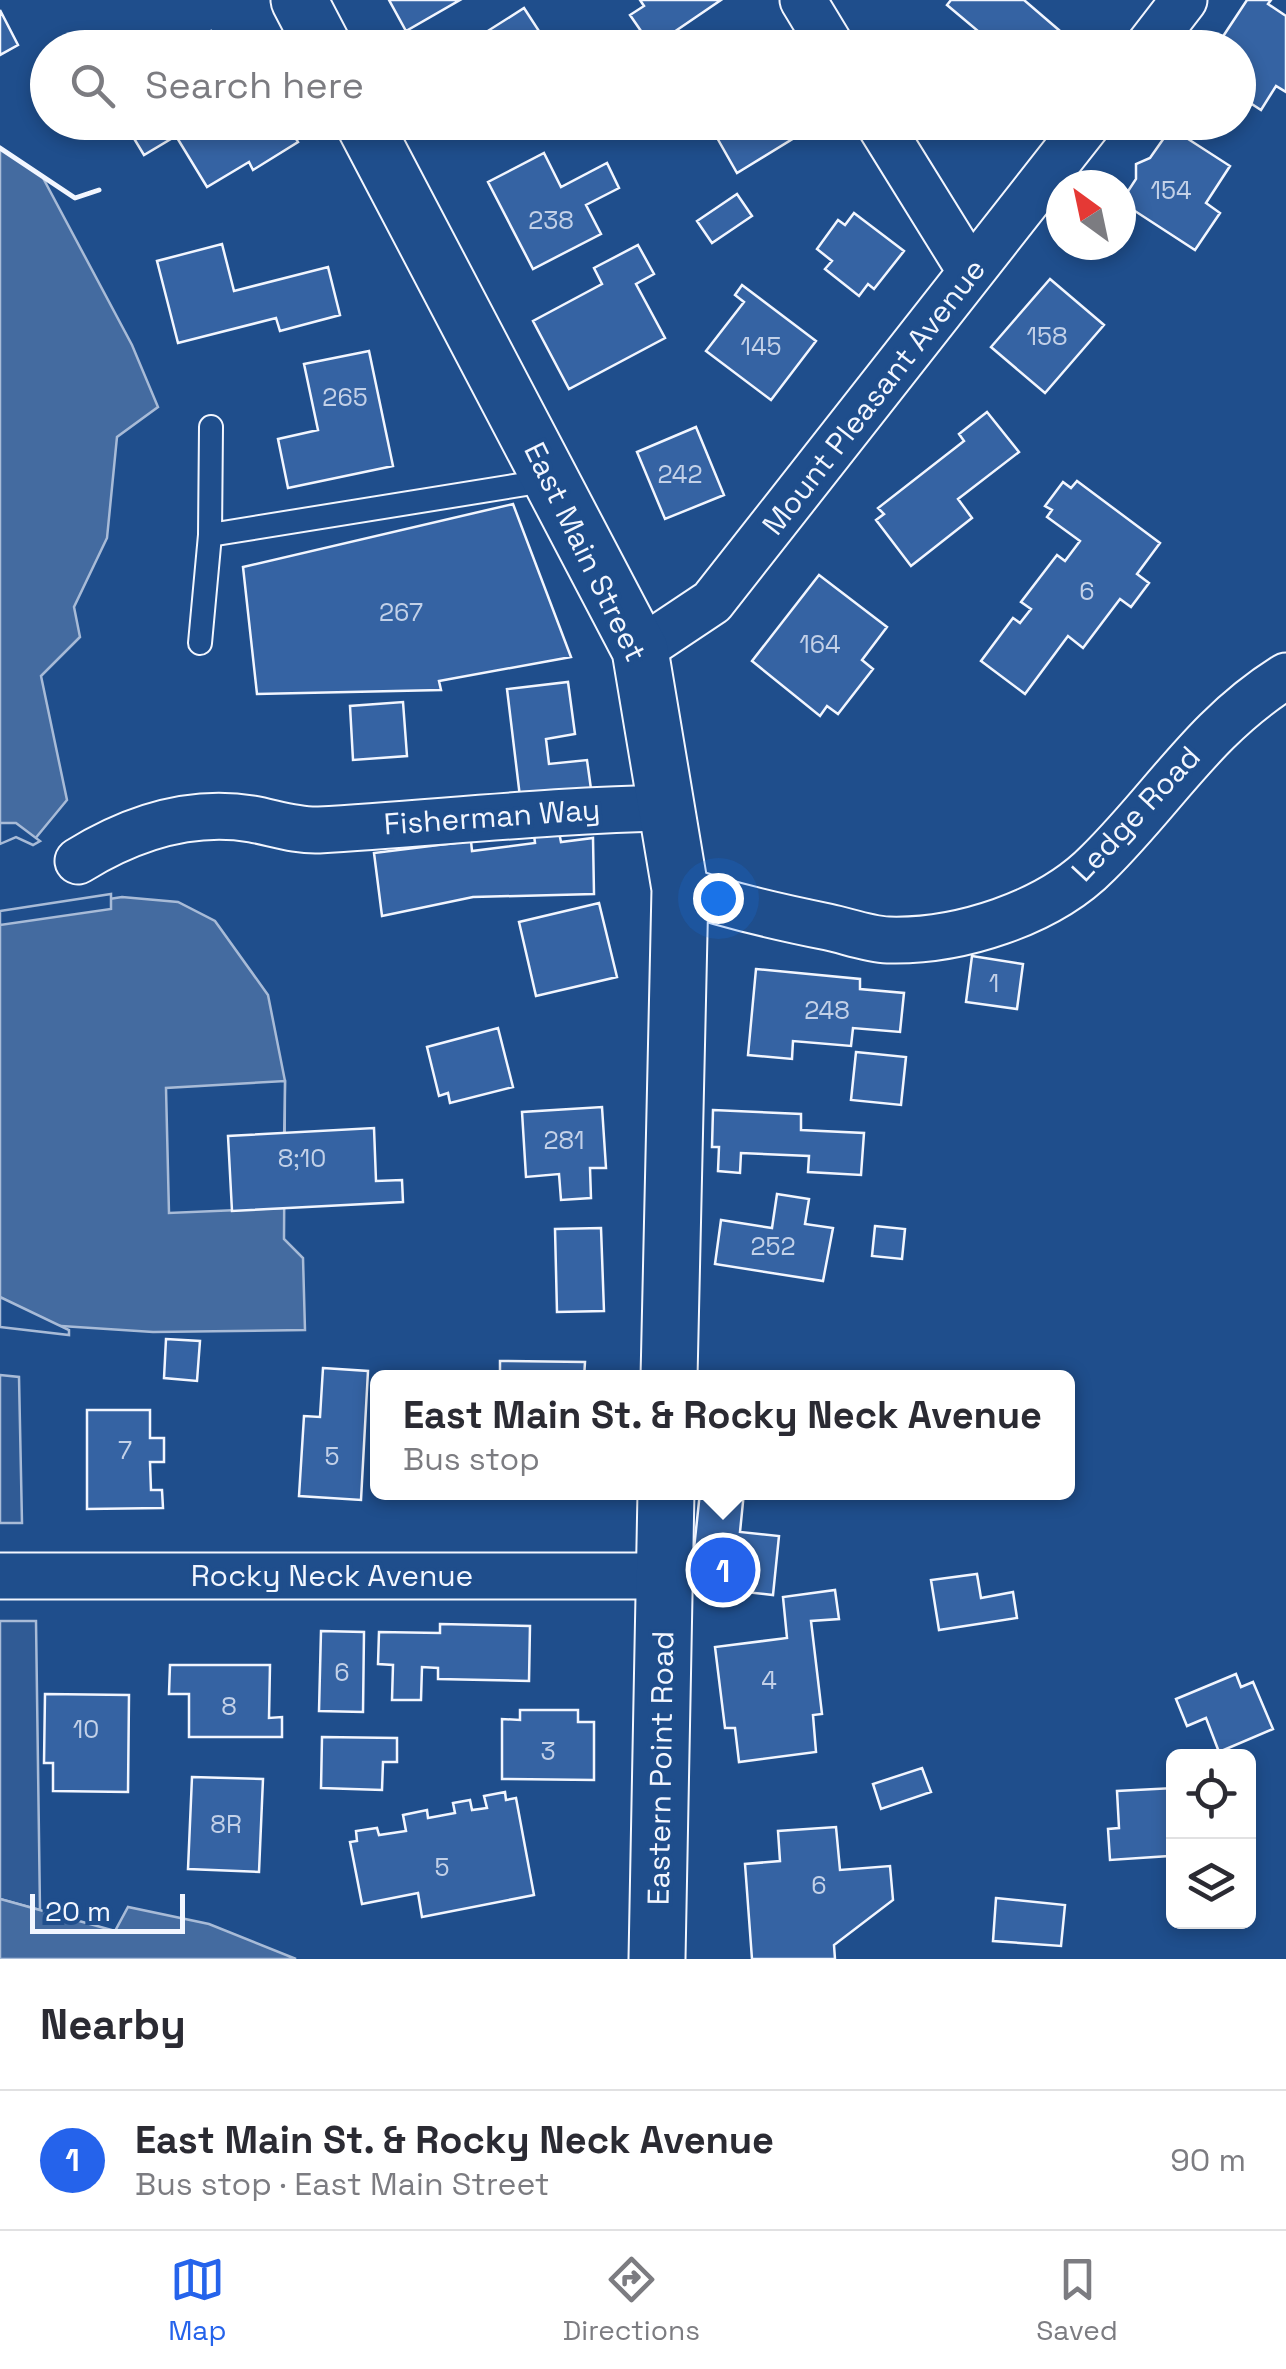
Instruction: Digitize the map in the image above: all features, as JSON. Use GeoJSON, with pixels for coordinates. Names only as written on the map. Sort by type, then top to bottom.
{"type":"FeatureCollection","features":[{"type":"Feature","properties":{"kind":"main road"},"geometry":{"type":"LineString","coordinates":[[299,0],[315,30]]}},
{"type":"Feature","properties":{"kind":"main road","name":"East Main Street"},"geometry":{"type":"LineString","coordinates":[[372,140],[640,650],[670,808],[680,889],[669,1370]]}},
{"type":"Feature","properties":{"kind":"main road"},"geometry":{"type":"LineString","coordinates":[[664,1576],[666,1500]]}},
{"type":"Feature","properties":{"kind":"main road","name":"Eastern Point Road"},"geometry":{"type":"LineString","coordinates":[[657,1959],[664,1576]]}},
{"type":"Feature","properties":{"kind":"street"},"geometry":{"type":"LineString","coordinates":[[803,0],[821,30]]}},
{"type":"Feature","properties":{"kind":"street"},"geometry":{"type":"LineString","coordinates":[[1162,30],[1184,0]]}},
{"type":"Feature","properties":{"kind":"street"},"geometry":{"type":"LineString","coordinates":[[889,140],[971,272]]}},
{"type":"Feature","properties":{"kind":"street","name":"Mount Pleasant Avenue"},"geometry":{"type":"LineString","coordinates":[[640,650],[712,602],[1074,140]]}},
{"type":"Feature","properties":{"kind":"street","name":"Ledge Road"},"geometry":{"type":"LineString","coordinates":[[680,889],[769,916],[886,940],[952,933],[1005,918],[1056,896],[1097,865],[1219,726],[1286,676]]}},
{"type":"Feature","properties":{"kind":"street","name":"Fisherman Way"},"geometry":{"type":"LineString","coordinates":[[78,861],[108,843],[180,819],[249,818],[314,830],[494,815],[670,808]]}},
{"type":"Feature","properties":{"kind":"street","name":"Rocky Neck Avenue"},"geometry":{"type":"LineString","coordinates":[[0,1576],[664,1576]]}},
{"type":"Feature","properties":{"kind":"lane"},"geometry":{"type":"LineString","coordinates":[[200,643],[210,535],[211,427]]}},
{"type":"Feature","properties":{"kind":"lane"},"geometry":{"type":"LineString","coordinates":[[210,535],[551,480]]}},
{"type":"Feature","properties":{"kind":"shaded area"},"geometry":{"type":"Polygon","coordinates":[[[0,148],[42,176],[132,345],[158,407],[117,437],[107,538],[74,607],[80,637],[41,676],[67,800],[34,840],[16,831],[0,839],[0,148]]]}},
{"type":"Feature","properties":{"kind":"shaded area"},"geometry":{"type":"Polygon","coordinates":[[[122,897],[178,902],[215,921],[268,995],[285,1081],[284,1239],[303,1258],[305,1330],[153,1332],[0,1322],[0,916],[122,897]]]}},
{"type":"Feature","properties":{"kind":"shaded area"},"geometry":{"type":"Polygon","coordinates":[[[0,1375],[19,1377],[22,1523],[0,1523],[0,1375]]]}},
{"type":"Feature","properties":{"kind":"shaded area"},"geometry":{"type":"Polygon","coordinates":[[[0,1621],[36,1621],[40,1910],[0,1899],[0,1621]]]}},
{"type":"Feature","properties":{"kind":"shaded area"},"geometry":{"type":"Polygon","coordinates":[[[0,1899],[115,1931],[128,1907],[209,1924],[296,1959],[0,1959],[0,1899]]]}},
{"type":"Feature","properties":{"kind":"pier"},"geometry":{"type":"Polygon","coordinates":[[[0,823],[16,823],[40,841],[33,845],[16,837],[0,844],[0,823]]]}},
{"type":"Feature","properties":{"kind":"pier"},"geometry":{"type":"Polygon","coordinates":[[[111,894],[111,909],[0,925],[0,911],[111,894]]]}},
{"type":"Feature","properties":{"kind":"pier"},"geometry":{"type":"Polygon","coordinates":[[[285,1081],[283,1208],[169,1213],[166,1088],[285,1081]]]}},
{"type":"Feature","properties":{"kind":"pier"},"geometry":{"type":"Polygon","coordinates":[[[0,1297],[69,1330],[69,1335],[0,1327],[0,1297]]]}},
{"type":"Feature","properties":{"kind":"building"},"geometry":{"type":"Polygon","coordinates":[[[389,0],[460,0],[408,30],[389,0]]]}},
{"type":"Feature","properties":{"kind":"building"},"geometry":{"type":"Polygon","coordinates":[[[640,0],[721,0],[677,30],[640,30],[630,15],[644,6],[640,0]]]}},
{"type":"Feature","properties":{"kind":"building"},"geometry":{"type":"Polygon","coordinates":[[[951,0],[1024,0],[1059,30],[977,30],[947,5],[951,0]]]}},
{"type":"Feature","properties":{"kind":"building"},"geometry":{"type":"Polygon","coordinates":[[[1247,0],[1271,0],[1268,4],[1286,16],[1286,92],[1276,86],[1261,110],[1256,107],[1256,30],[1227,30],[1247,0]]]}},
{"type":"Feature","properties":{"kind":"building"},"geometry":{"type":"Polygon","coordinates":[[[524,8],[538,30],[489,30],[524,8]]]}},
{"type":"Feature","properties":{"kind":"building"},"geometry":{"type":"Polygon","coordinates":[[[0,10],[18,45],[0,55],[0,10]]]}},
{"type":"Feature","properties":{"kind":"building"},"geometry":{"type":"Polygon","coordinates":[[[135,140],[169,140],[144,155],[135,140]]]}},
{"type":"Feature","properties":{"kind":"building"},"geometry":{"type":"Polygon","coordinates":[[[178,140],[298,142],[253,170],[249,162],[207,187],[178,140]]]}},
{"type":"Feature","properties":{"kind":"building"},"geometry":{"type":"Polygon","coordinates":[[[718,140],[791,140],[737,173],[718,140]]]}},
{"type":"Feature","properties":{"kind":"building"},"geometry":{"type":"Polygon","coordinates":[[[1163,140],[1190,140],[1230,166],[1206,203],[1220,213],[1195,250],[1136,212],[1136,164],[1150,158],[1163,140]]]}},
{"type":"Feature","properties":{"kind":"building"},"geometry":{"type":"Polygon","coordinates":[[[544,153],[561,187],[607,163],[619,188],[586,205],[601,234],[533,269],[488,182],[544,153]]]}},
{"type":"Feature","properties":{"kind":"building"},"geometry":{"type":"Polygon","coordinates":[[[737,194],[752,216],[712,243],[697,221],[737,194]]]}},
{"type":"Feature","properties":{"kind":"building"},"geometry":{"type":"Polygon","coordinates":[[[854,213],[904,251],[874,289],[868,284],[859,296],[825,269],[832,261],[817,249],[838,220],[845,225],[854,213]]]}},
{"type":"Feature","properties":{"kind":"building"},"geometry":{"type":"Polygon","coordinates":[[[222,244],[234,291],[328,267],[340,315],[280,331],[276,318],[178,343],[157,261],[222,244]]]}},
{"type":"Feature","properties":{"kind":"building"},"geometry":{"type":"Polygon","coordinates":[[[638,245],[654,274],[636,284],[665,338],[569,389],[533,321],[602,284],[594,268],[638,245]]]}},
{"type":"Feature","properties":{"kind":"building"},"geometry":{"type":"Polygon","coordinates":[[[1050,279],[1104,325],[1045,393],[991,347],[1050,279]]]}},
{"type":"Feature","properties":{"kind":"building"},"geometry":{"type":"Polygon","coordinates":[[[742,285],[816,341],[771,400],[706,351],[744,302],[735,295],[742,285]]]}},
{"type":"Feature","properties":{"kind":"building"},"geometry":{"type":"Polygon","coordinates":[[[369,351],[393,466],[288,488],[278,439],[318,430],[304,364],[369,351]]]}},
{"type":"Feature","properties":{"kind":"building"},"geometry":{"type":"Polygon","coordinates":[[[987,412],[1019,452],[958,499],[972,518],[911,566],[876,520],[884,514],[878,508],[964,441],[959,434],[987,412]]]}},
{"type":"Feature","properties":{"kind":"building"},"geometry":{"type":"Polygon","coordinates":[[[696,427],[724,495],[665,519],[637,452],[696,427]]]}},
{"type":"Feature","properties":{"kind":"building"},"geometry":{"type":"Polygon","coordinates":[[[1077,481],[1160,543],[1137,574],[1149,583],[1131,607],[1120,599],[1083,648],[1068,636],[1025,694],[981,661],[1013,618],[1020,623],[1031,609],[1021,602],[1057,555],[1065,561],[1080,541],[1047,517],[1052,510],[1045,506],[1063,482],[1071,488],[1077,481]]]}},
{"type":"Feature","properties":{"kind":"building"},"geometry":{"type":"Polygon","coordinates":[[[513,504],[571,657],[439,681],[441,690],[257,694],[243,567],[513,504]]]}},
{"type":"Feature","properties":{"kind":"building"},"geometry":{"type":"Polygon","coordinates":[[[819,575],[887,627],[862,660],[873,669],[838,714],[827,706],[820,716],[752,661],[819,575]]]}},
{"type":"Feature","properties":{"kind":"building"},"geometry":{"type":"Polygon","coordinates":[[[568,682],[575,734],[546,739],[549,764],[587,760],[591,789],[520,797],[507,689],[568,682]]]}},
{"type":"Feature","properties":{"kind":"building"},"geometry":{"type":"Polygon","coordinates":[[[403,702],[407,756],[353,760],[350,706],[403,702]]]}},
{"type":"Feature","properties":{"kind":"building"},"geometry":{"type":"Polygon","coordinates":[[[559,832],[561,842],[593,838],[594,894],[473,897],[382,916],[374,853],[471,841],[472,851],[535,843],[534,835],[559,832]]]}},
{"type":"Feature","properties":{"kind":"building"},"geometry":{"type":"Polygon","coordinates":[[[599,903],[617,977],[536,996],[519,922],[599,903]]]}},
{"type":"Feature","properties":{"kind":"building"},"geometry":{"type":"Polygon","coordinates":[[[972,956],[1023,964],[1017,1009],[966,1002],[972,956]]]}},
{"type":"Feature","properties":{"kind":"building"},"geometry":{"type":"Polygon","coordinates":[[[756,969],[860,979],[860,989],[904,993],[900,1032],[853,1028],[851,1046],[793,1041],[792,1059],[748,1055],[756,969]]]}},
{"type":"Feature","properties":{"kind":"building"},"geometry":{"type":"Polygon","coordinates":[[[498,1028],[513,1087],[450,1103],[448,1093],[439,1096],[427,1047],[498,1028]]]}},
{"type":"Feature","properties":{"kind":"building"},"geometry":{"type":"Polygon","coordinates":[[[856,1052],[906,1057],[901,1105],[851,1100],[856,1052]]]}},
{"type":"Feature","properties":{"kind":"building"},"geometry":{"type":"Polygon","coordinates":[[[602,1107],[606,1168],[590,1168],[591,1198],[561,1200],[559,1174],[526,1177],[522,1112],[602,1107]]]}},
{"type":"Feature","properties":{"kind":"building"},"geometry":{"type":"Polygon","coordinates":[[[713,1110],[801,1114],[801,1130],[864,1133],[861,1175],[808,1172],[809,1156],[741,1153],[740,1173],[718,1171],[719,1147],[712,1147],[713,1110]]]}},
{"type":"Feature","properties":{"kind":"building"},"geometry":{"type":"Polygon","coordinates":[[[374,1128],[376,1181],[402,1180],[403,1202],[232,1211],[228,1136],[374,1128]]]}},
{"type":"Feature","properties":{"kind":"building"},"geometry":{"type":"Polygon","coordinates":[[[777,1194],[809,1199],[805,1224],[833,1228],[823,1281],[715,1264],[721,1220],[772,1228],[777,1194]]]}},
{"type":"Feature","properties":{"kind":"building"},"geometry":{"type":"Polygon","coordinates":[[[875,1226],[905,1229],[902,1259],[872,1256],[875,1226]]]}},
{"type":"Feature","properties":{"kind":"building"},"geometry":{"type":"Polygon","coordinates":[[[601,1228],[604,1311],[557,1312],[555,1229],[601,1228]]]}},
{"type":"Feature","properties":{"kind":"building"},"geometry":{"type":"Polygon","coordinates":[[[166,1339],[200,1341],[197,1381],[164,1378],[166,1339]]]}},
{"type":"Feature","properties":{"kind":"building"},"geometry":{"type":"Polygon","coordinates":[[[500,1361],[585,1362],[584,1370],[500,1370],[500,1361]]]}},
{"type":"Feature","properties":{"kind":"building"},"geometry":{"type":"Polygon","coordinates":[[[323,1368],[368,1371],[361,1500],[299,1496],[304,1416],[320,1417],[323,1368]]]}},
{"type":"Feature","properties":{"kind":"building"},"geometry":{"type":"Polygon","coordinates":[[[87,1410],[150,1410],[150,1438],[164,1438],[164,1462],[150,1462],[151,1490],[162,1490],[163,1508],[87,1509],[87,1410]]]}},
{"type":"Feature","properties":{"kind":"building"},"geometry":{"type":"Polygon","coordinates":[[[699,1500],[743,1500],[740,1532],[779,1536],[773,1595],[690,1586],[699,1500]]]}},
{"type":"Feature","properties":{"kind":"building"},"geometry":{"type":"Polygon","coordinates":[[[977,1574],[981,1598],[1013,1592],[1017,1618],[939,1630],[931,1580],[977,1574]]]}},
{"type":"Feature","properties":{"kind":"building"},"geometry":{"type":"Polygon","coordinates":[[[835,1590],[839,1619],[811,1621],[822,1714],[813,1715],[816,1752],[739,1762],[735,1728],[725,1728],[715,1647],[787,1638],[783,1597],[835,1590]]]}},
{"type":"Feature","properties":{"kind":"building"},"geometry":{"type":"Polygon","coordinates":[[[440,1624],[530,1626],[529,1681],[438,1679],[438,1668],[422,1667],[421,1700],[392,1700],[393,1665],[378,1664],[379,1632],[440,1633],[440,1624]]]}},
{"type":"Feature","properties":{"kind":"building"},"geometry":{"type":"Polygon","coordinates":[[[321,1631],[364,1632],[363,1712],[319,1711],[321,1631]]]}},
{"type":"Feature","properties":{"kind":"building"},"geometry":{"type":"Polygon","coordinates":[[[170,1665],[270,1665],[269,1718],[282,1717],[282,1737],[189,1737],[189,1694],[169,1694],[170,1665]]]}},
{"type":"Feature","properties":{"kind":"building"},"geometry":{"type":"Polygon","coordinates":[[[1236,1674],[1241,1687],[1253,1682],[1273,1729],[1218,1749],[1206,1718],[1187,1726],[1176,1699],[1236,1674]]]}},
{"type":"Feature","properties":{"kind":"building"},"geometry":{"type":"Polygon","coordinates":[[[45,1694],[129,1695],[128,1792],[53,1791],[53,1763],[44,1763],[45,1694]]]}},
{"type":"Feature","properties":{"kind":"building"},"geometry":{"type":"Polygon","coordinates":[[[520,1710],[578,1710],[578,1722],[594,1722],[594,1780],[502,1779],[502,1719],[520,1720],[520,1710]]]}},
{"type":"Feature","properties":{"kind":"building"},"geometry":{"type":"Polygon","coordinates":[[[322,1737],[397,1738],[397,1762],[383,1762],[382,1790],[321,1788],[322,1737]]]}},
{"type":"Feature","properties":{"kind":"building"},"geometry":{"type":"Polygon","coordinates":[[[922,1768],[931,1792],[881,1809],[873,1784],[922,1768]]]}},
{"type":"Feature","properties":{"kind":"building"},"geometry":{"type":"Polygon","coordinates":[[[192,1777],[263,1779],[259,1872],[188,1869],[192,1777]]]}},
{"type":"Feature","properties":{"kind":"building"},"geometry":{"type":"Polygon","coordinates":[[[1166,1788],[1166,1856],[1110,1860],[1108,1829],[1119,1828],[1117,1791],[1166,1788]]]}},
{"type":"Feature","properties":{"kind":"building"},"geometry":{"type":"Polygon","coordinates":[[[505,1792],[506,1800],[516,1798],[534,1895],[422,1917],[418,1893],[362,1904],[350,1842],[357,1841],[356,1831],[377,1828],[379,1835],[406,1831],[403,1815],[427,1810],[428,1818],[455,1813],[453,1803],[470,1800],[472,1810],[487,1808],[484,1796],[505,1792]]]}},
{"type":"Feature","properties":{"kind":"building"},"geometry":{"type":"Polygon","coordinates":[[[836,1827],[840,1870],[890,1866],[893,1900],[834,1945],[835,1959],[752,1959],[745,1864],[780,1861],[778,1831],[836,1827]]]}},
{"type":"Feature","properties":{"kind":"building"},"geometry":{"type":"Polygon","coordinates":[[[996,1898],[1065,1905],[1061,1946],[993,1941],[996,1898]]]}},
{"type":"Feature","properties":{"kind":"wall"},"geometry":{"type":"LineString","coordinates":[[0,148],[75,198],[99,190]]}},
{"type":"Feature","properties":{"kind":"place","name":"East Main St. & Rocky Neck Avenue"},"geometry":{"type":"Point","coordinates":[723,1570]}}]}
